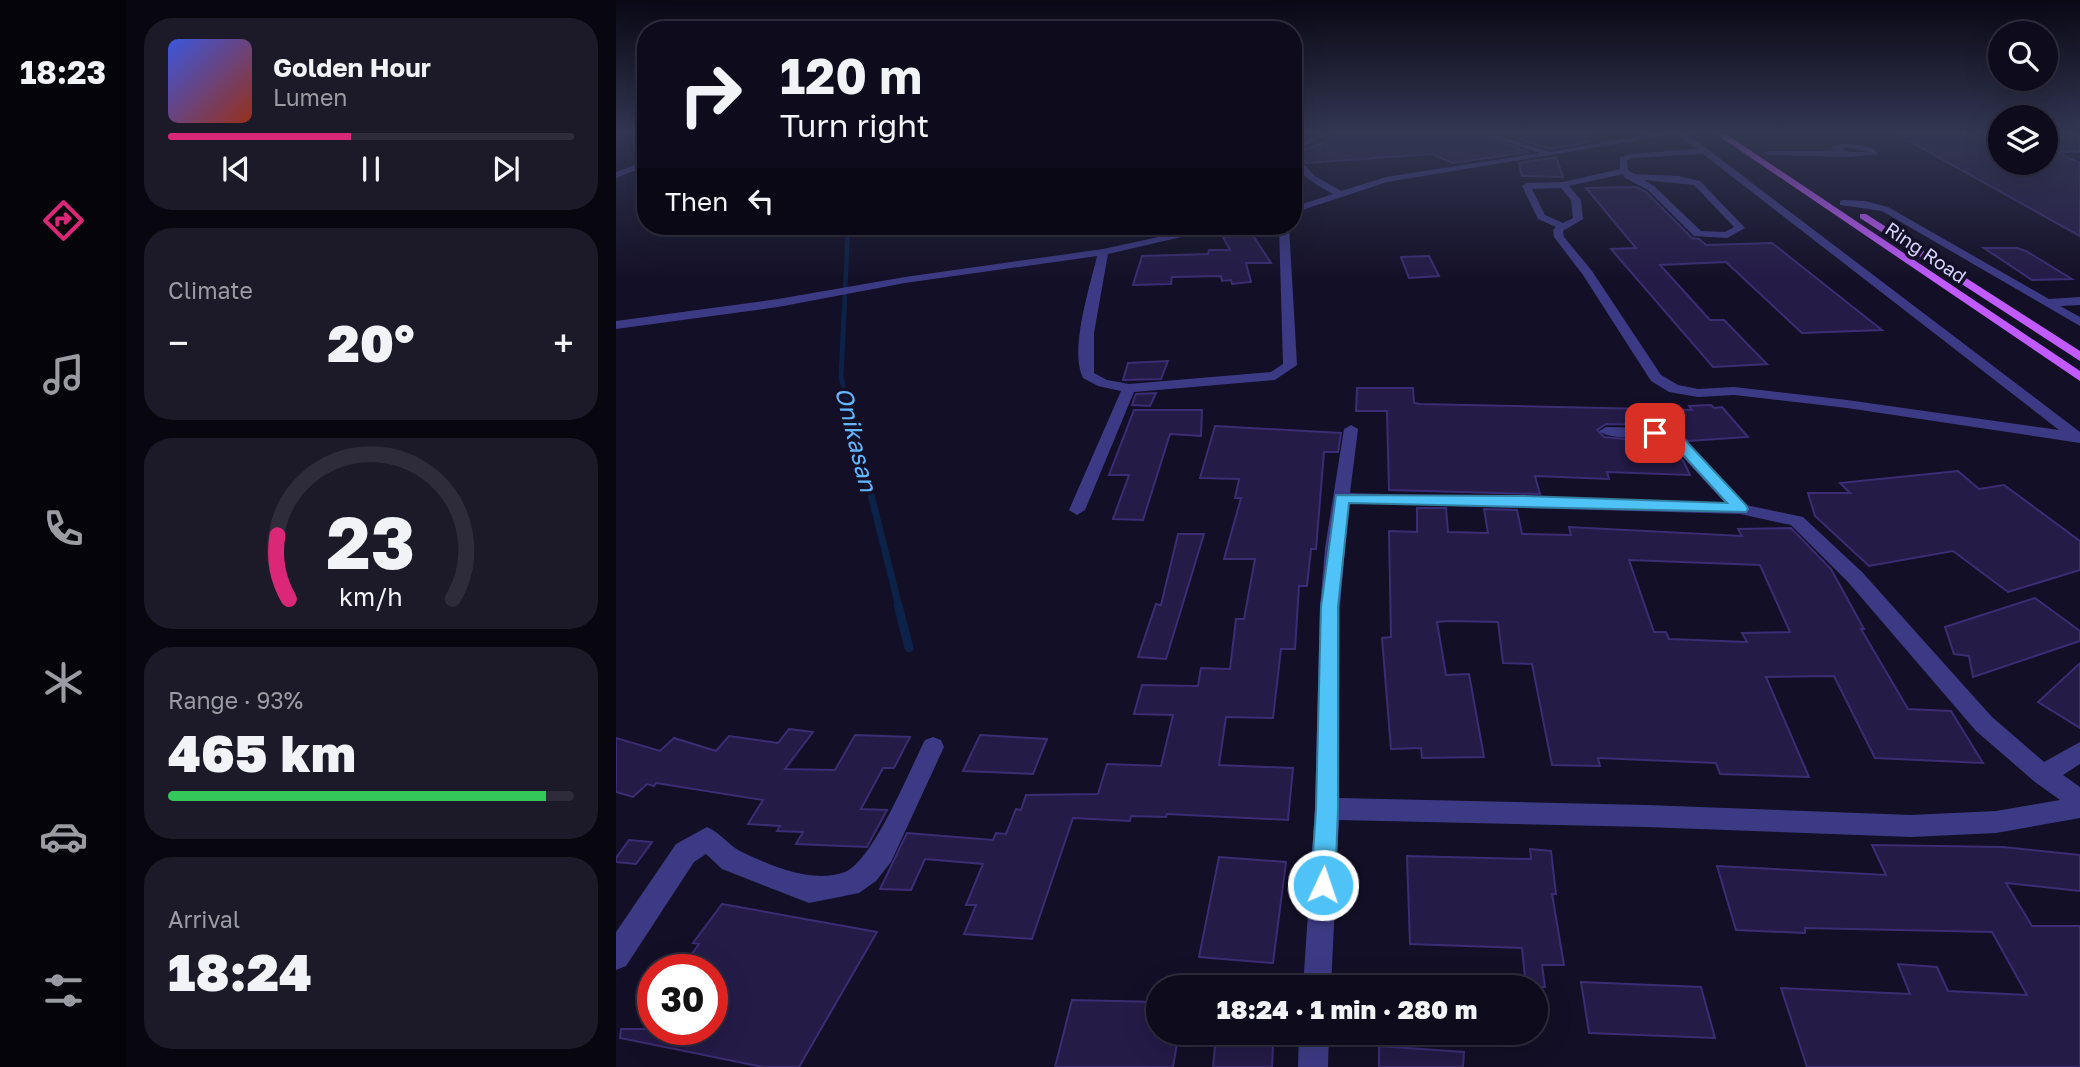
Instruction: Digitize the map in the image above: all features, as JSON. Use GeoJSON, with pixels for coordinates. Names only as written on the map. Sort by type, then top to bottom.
{"type":"FeatureCollection","features":[{"type":"Feature","properties":{"kind":"main road","name":"Ring Road"},"geometry":{"type":"LineString","coordinates":[[1791,182],[2080,377]]}},
{"type":"Feature","properties":{"kind":"main road","name":"Ring Road"},"geometry":{"type":"LineString","coordinates":[[1812,182],[2080,358]]}},
{"type":"Feature","properties":{"kind":"street"},"geometry":{"type":"LineString","coordinates":[[1318,182],[1339,194]]}},
{"type":"Feature","properties":{"kind":"street"},"geometry":{"type":"LineString","coordinates":[[1302,207],[1380,182]]}},
{"type":"Feature","properties":{"kind":"street"},"geometry":{"type":"LineString","coordinates":[[1562,226],[1541,217],[1526,186],[1576,182]]}},
{"type":"Feature","properties":{"kind":"street"},"geometry":{"type":"LineString","coordinates":[[1641,182],[1651,188],[1698,234],[1727,235],[1740,228],[1741,226],[1697,183],[1691,182]]}},
{"type":"Feature","properties":{"kind":"street"},"geometry":{"type":"LineString","coordinates":[[1744,182],[2078,437]]}},
{"type":"Feature","properties":{"kind":"street"},"geometry":{"type":"LineString","coordinates":[[1563,184],[1576,200],[1578,219],[1562,226],[1558,230],[1559,237],[1588,273],[1656,378],[1674,389],[1698,393],[1734,391],[1847,404],[2078,437]]}},
{"type":"Feature","properties":{"kind":"street"},"geometry":{"type":"LineString","coordinates":[[1843,203],[1865,204],[1885,209],[2080,322]]}},
{"type":"Feature","properties":{"kind":"street"},"geometry":{"type":"LineString","coordinates":[[616,325],[778,303],[905,280],[1103,252],[1156,235]]}},
{"type":"Feature","properties":{"kind":"street"},"geometry":{"type":"LineString","coordinates":[[1103,252],[1084,367],[1088,375],[1103,383],[1129,388],[1244,380],[1275,376],[1290,365],[1284,235]]}},
{"type":"Feature","properties":{"kind":"street"},"geometry":{"type":"LineString","coordinates":[[1922,256],[1961,254]]}},
{"type":"Feature","properties":{"kind":"street"},"geometry":{"type":"LineString","coordinates":[[2046,303],[2080,301]]}},
{"type":"Feature","properties":{"kind":"street"},"geometry":{"type":"LineString","coordinates":[[1077,510],[1129,388]]}},
{"type":"Feature","properties":{"kind":"street"},"geometry":{"type":"LineString","coordinates":[[1318,975],[1327,809],[1330,607],[1351,429]]}},
{"type":"Feature","properties":{"kind":"street"},"geometry":{"type":"LineString","coordinates":[[1606,431],[1655,433],[1673,438],[1740,509]]}},
{"type":"Feature","properties":{"kind":"street"},"geometry":{"type":"LineString","coordinates":[[1342,498],[1740,509],[1756,510],[1797,521],[1855,577],[1984,724],[2043,775],[2080,800]]}},
{"type":"Feature","properties":{"kind":"street"},"geometry":{"type":"LineString","coordinates":[[616,956],[685,853],[707,839],[731,860],[809,890],[849,884],[867,872],[882,853],[933,747]]}},
{"type":"Feature","properties":{"kind":"street"},"geometry":{"type":"LineString","coordinates":[[2043,775],[2080,752]]}},
{"type":"Feature","properties":{"kind":"street"},"geometry":{"type":"LineString","coordinates":[[1327,809],[1646,816],[1911,826],[1996,822],[2080,807]]}},
{"type":"Feature","properties":{"kind":"street"},"geometry":{"type":"LineString","coordinates":[[1312,1067],[1313,1045]]}},
{"type":"Feature","properties":{"kind":"building"},"geometry":{"type":"Polygon","coordinates":[[[1983,182],[2080,182],[2080,236],[1983,182]]]}},
{"type":"Feature","properties":{"kind":"building"},"geometry":{"type":"Polygon","coordinates":[[[1636,187],[1646,192],[1692,238],[1699,239],[1706,245],[1772,243],[1882,330],[1802,333],[1726,262],[1660,265],[1710,320],[1724,320],[1767,364],[1713,367],[1611,249],[1636,248],[1586,188],[1636,187]]]}},
{"type":"Feature","properties":{"kind":"building"},"geometry":{"type":"Polygon","coordinates":[[[1253,235],[1271,263],[1246,263],[1251,282],[1232,284],[1231,280],[1222,281],[1221,276],[1172,277],[1171,284],[1133,285],[1142,256],[1208,254],[1209,250],[1230,250],[1223,237],[1253,235]]]}},
{"type":"Feature","properties":{"kind":"building"},"geometry":{"type":"Polygon","coordinates":[[[1984,248],[2017,248],[2026,251],[2072,279],[2032,280],[1984,248]]]}},
{"type":"Feature","properties":{"kind":"building"},"geometry":{"type":"Polygon","coordinates":[[[1429,256],[1439,276],[1409,278],[1401,257],[1429,256]]]}},
{"type":"Feature","properties":{"kind":"building"},"geometry":{"type":"Polygon","coordinates":[[[1168,361],[1161,379],[1123,380],[1128,363],[1168,361]]]}},
{"type":"Feature","properties":{"kind":"building"},"geometry":{"type":"Polygon","coordinates":[[[1357,388],[1413,388],[1414,403],[1420,404],[1692,410],[1689,406],[1711,405],[1714,408],[1722,407],[1748,437],[1688,441],[1679,432],[1656,425],[1606,424],[1597,430],[1604,437],[1667,443],[1684,462],[1690,475],[1607,472],[1609,479],[1535,476],[1540,494],[1389,490],[1387,411],[1356,411],[1357,388]]]}},
{"type":"Feature","properties":{"kind":"building"},"geometry":{"type":"Polygon","coordinates":[[[1156,393],[1150,406],[1132,405],[1136,394],[1156,393]]]}},
{"type":"Feature","properties":{"kind":"building"},"geometry":{"type":"Polygon","coordinates":[[[1134,410],[1202,410],[1201,436],[1170,434],[1143,520],[1113,519],[1129,475],[1109,475],[1134,410]]]}},
{"type":"Feature","properties":{"kind":"building"},"geometry":{"type":"Polygon","coordinates":[[[1215,426],[1341,433],[1338,452],[1324,452],[1316,549],[1311,549],[1307,586],[1299,586],[1295,649],[1281,649],[1273,718],[1226,717],[1219,765],[1293,768],[1288,820],[1167,814],[1166,817],[1131,816],[1130,821],[1073,818],[1032,939],[964,934],[976,905],[966,905],[983,864],[925,859],[911,890],[880,889],[907,833],[993,840],[996,833],[1006,834],[1016,809],[1021,810],[1026,795],[1098,794],[1107,764],[1161,766],[1173,715],[1134,714],[1142,685],[1198,686],[1201,668],[1230,669],[1236,619],[1244,619],[1255,559],[1224,559],[1241,498],[1235,498],[1239,479],[1200,478],[1215,426]]]}},
{"type":"Feature","properties":{"kind":"building"},"geometry":{"type":"Polygon","coordinates":[[[1958,471],[1979,489],[2004,485],[2080,541],[2080,570],[2008,592],[1953,551],[1869,566],[1815,516],[1808,493],[1850,493],[1840,483],[1958,471]]]}},
{"type":"Feature","properties":{"kind":"building"},"geometry":{"type":"Polygon","coordinates":[[[1417,508],[1446,508],[1448,532],[1488,533],[1484,509],[1517,510],[1522,534],[1571,535],[1569,527],[1742,536],[1738,529],[1791,528],[1831,569],[1864,629],[1861,629],[1908,709],[1951,711],[1983,763],[1875,758],[1834,676],[1766,677],[1809,777],[1720,774],[1716,763],[1598,758],[1600,766],[1552,765],[1532,664],[1503,663],[1498,622],[1437,622],[1446,675],[1469,674],[1484,757],[1422,758],[1421,748],[1391,749],[1382,638],[1391,637],[1389,531],[1417,532],[1417,508]],[[1629,560],[1654,632],[1666,632],[1669,639],[1747,642],[1742,633],[1790,632],[1760,565],[1629,560]]]}},
{"type":"Feature","properties":{"kind":"building"},"geometry":{"type":"Polygon","coordinates":[[[1178,534],[1204,534],[1166,659],[1138,657],[1156,604],[1161,605],[1178,534]]]}},
{"type":"Feature","properties":{"kind":"building"},"geometry":{"type":"Polygon","coordinates":[[[2035,598],[2080,631],[2080,641],[1973,677],[1969,656],[1954,654],[1945,627],[2035,598]]]}},
{"type":"Feature","properties":{"kind":"building"},"geometry":{"type":"Polygon","coordinates":[[[2080,663],[2080,728],[2038,702],[2080,663]]]}},
{"type":"Feature","properties":{"kind":"building"},"geometry":{"type":"Polygon","coordinates":[[[789,729],[813,732],[785,769],[835,770],[855,735],[910,737],[894,768],[883,768],[861,809],[887,810],[867,847],[796,844],[803,832],[777,831],[780,826],[748,824],[763,800],[656,783],[654,786],[647,784],[633,797],[616,792],[616,738],[660,751],[674,738],[716,751],[729,736],[778,743],[789,729]]]}},
{"type":"Feature","properties":{"kind":"building"},"geometry":{"type":"Polygon","coordinates":[[[980,735],[1047,739],[1033,774],[963,771],[980,735]]]}},
{"type":"Feature","properties":{"kind":"building"},"geometry":{"type":"Polygon","coordinates":[[[629,840],[652,842],[636,864],[616,862],[616,858],[629,840]]]}},
{"type":"Feature","properties":{"kind":"building"},"geometry":{"type":"Polygon","coordinates":[[[1872,845],[2003,847],[2080,855],[2080,891],[2006,883],[2032,926],[2080,926],[2080,1067],[1807,1067],[1781,988],[1910,994],[1898,964],[1937,967],[1948,991],[2027,995],[1992,932],[1805,928],[1805,933],[1736,930],[1717,866],[1886,875],[1872,845]]]}},
{"type":"Feature","properties":{"kind":"building"},"geometry":{"type":"Polygon","coordinates":[[[1530,849],[1551,851],[1556,894],[1552,894],[1564,965],[1542,965],[1543,975],[1525,975],[1522,948],[1410,944],[1407,856],[1531,859],[1530,849]]]}},
{"type":"Feature","properties":{"kind":"building"},"geometry":{"type":"Polygon","coordinates":[[[1219,857],[1286,862],[1273,963],[1199,957],[1219,857]]]}},
{"type":"Feature","properties":{"kind":"building"},"geometry":{"type":"Polygon","coordinates":[[[722,904],[877,932],[799,1067],[763,1067],[655,1045],[728,1045],[728,954],[692,954],[699,944],[693,943],[722,904]]]}},
{"type":"Feature","properties":{"kind":"building"},"geometry":{"type":"Polygon","coordinates":[[[1581,982],[1701,987],[1715,1038],[1589,1033],[1581,982]]]}},
{"type":"Feature","properties":{"kind":"building"},"geometry":{"type":"Polygon","coordinates":[[[1072,1000],[1146,1002],[1146,1045],[1177,1045],[1173,1067],[1055,1067],[1072,1000]]]}},
{"type":"Feature","properties":{"kind":"building"},"geometry":{"type":"Polygon","coordinates":[[[621,1029],[637,1029],[637,1041],[620,1038],[621,1029]]]}},
{"type":"Feature","properties":{"kind":"building"},"geometry":{"type":"Polygon","coordinates":[[[1273,1045],[1272,1067],[1213,1067],[1215,1046],[1273,1045]]]}},
{"type":"Feature","properties":{"kind":"building"},"geometry":{"type":"Polygon","coordinates":[[[1379,1046],[1464,1052],[1463,1067],[1379,1067],[1379,1046]]]}},
{"type":"Feature","properties":{"kind":"waterway","name":"Onikasan"},"geometry":{"type":"LineString","coordinates":[[844,316],[848,235]]}},
{"type":"Feature","properties":{"kind":"waterway","name":"Onikasan"},"geometry":{"type":"LineString","coordinates":[[844,314],[841,377],[858,445]]}},
{"type":"Feature","properties":{"kind":"waterway","name":"Onikasan"},"geometry":{"type":"LineString","coordinates":[[858,443],[899,607]]}},
{"type":"Feature","properties":{"kind":"waterway","name":"Onikasan"},"geometry":{"type":"LineString","coordinates":[[898,605],[909,648]]}},
{"type":"Feature","properties":{"kind":"route"},"geometry":{"type":"LineString","coordinates":[[1323,885],[1330,607],[1334,548],[1342,498],[1740,509],[1681,444],[1666,435],[1655,433]]}}]}
